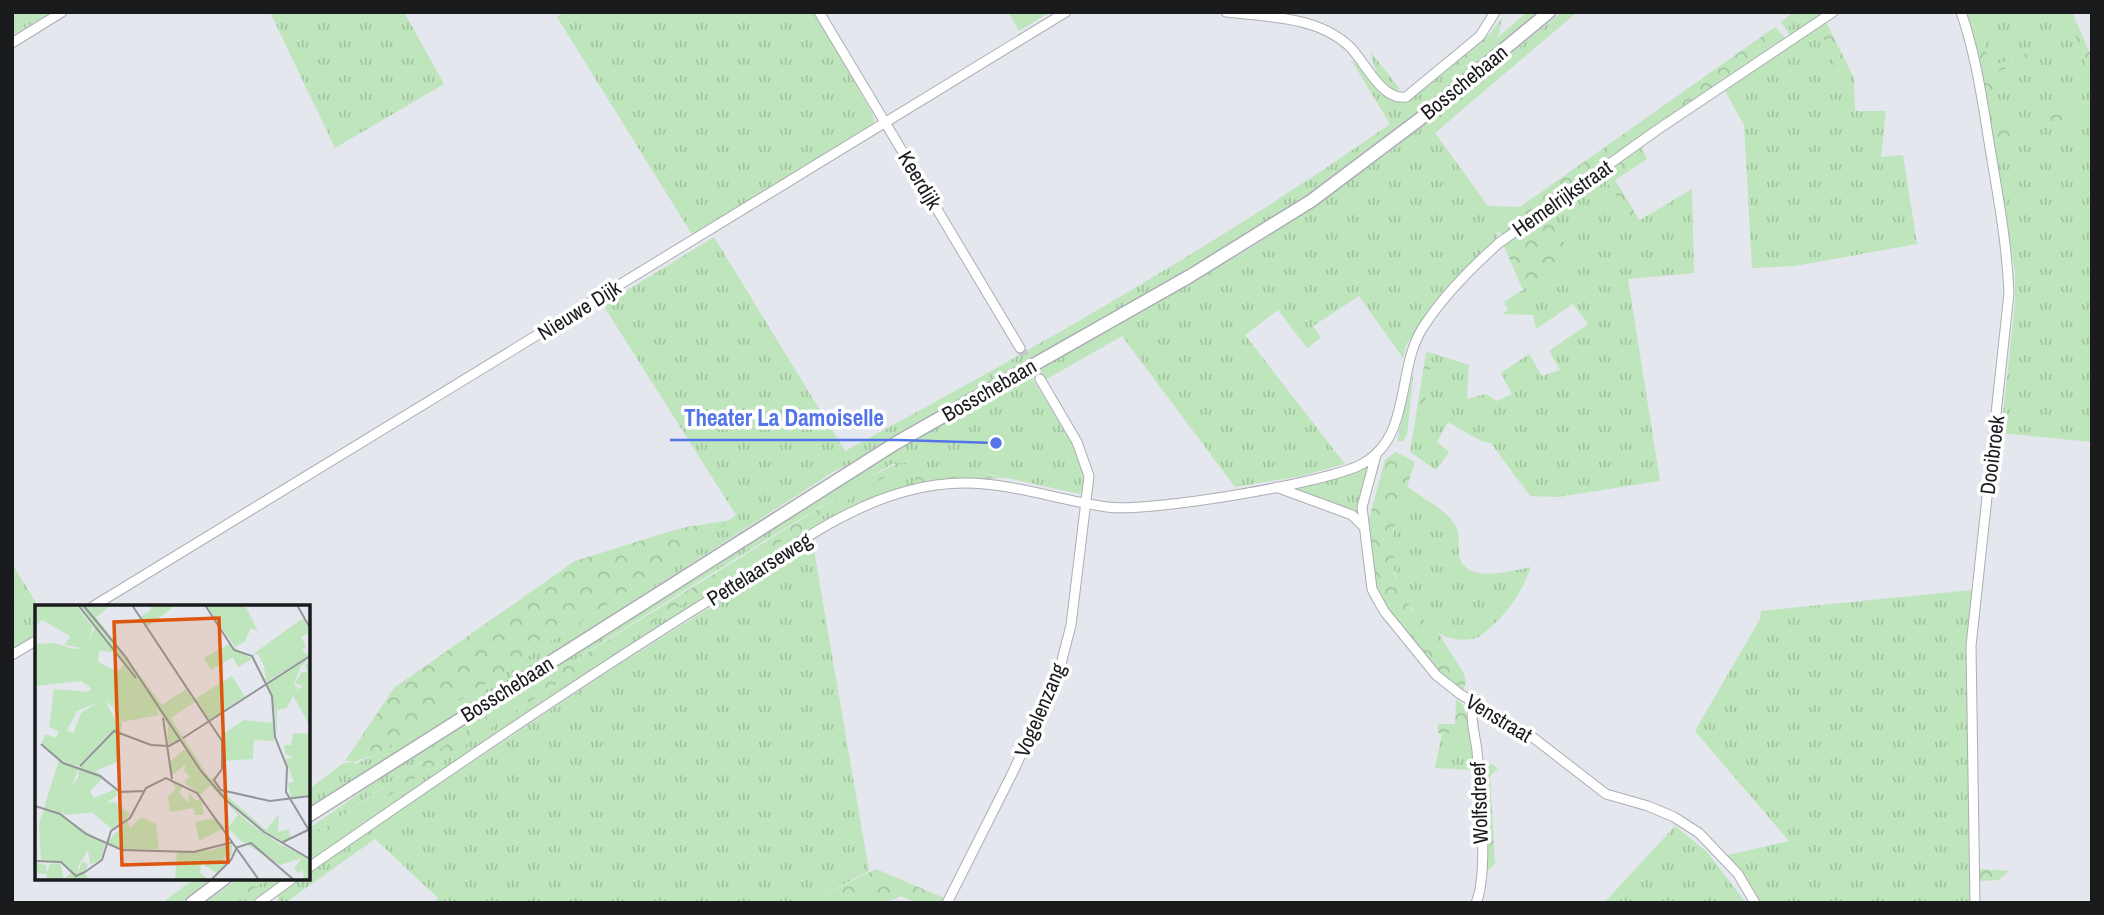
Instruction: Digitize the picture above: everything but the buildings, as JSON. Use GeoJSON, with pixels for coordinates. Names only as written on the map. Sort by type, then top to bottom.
{"type":"FeatureCollection","features":[{"type":"Feature","properties":{"kind":"main road","name":"Bosschebaan"},"geometry":{"type":"LineString","coordinates":[[310,815],[896,443],[1190,276],[1311,201],[1420,119],[1549,12]]}},
{"type":"Feature","properties":{"kind":"main road"},"geometry":{"type":"LineString","coordinates":[[192,903],[222,880]]}},
{"type":"Feature","properties":{"kind":"street"},"geometry":{"type":"LineString","coordinates":[[12,43],[62,12]]}},
{"type":"Feature","properties":{"kind":"street","name":"Keerdijk"},"geometry":{"type":"LineString","coordinates":[[819,12],[1020,348]]}},
{"type":"Feature","properties":{"kind":"street","name":"Nieuwe Dijk"},"geometry":{"type":"LineString","coordinates":[[95,605],[1066,12]]}},
{"type":"Feature","properties":{"kind":"street"},"geometry":{"type":"LineString","coordinates":[[1226,12],[1299,22],[1333,34],[1359,56],[1392,97],[1406,97],[1480,36],[1495,12]]}},
{"type":"Feature","properties":{"kind":"street","name":"Hemelrijkstraat"},"geometry":{"type":"LineString","coordinates":[[1377,454],[1393,430],[1420,331],[1477,262],[1499,243],[1657,130],[1833,12]]}},
{"type":"Feature","properties":{"kind":"street","name":"Dooibroek"},"geometry":{"type":"LineString","coordinates":[[1961,12],[1972,42],[1981,94],[2004,234],[2009,293],[1971,646],[1975,903]]}},
{"type":"Feature","properties":{"kind":"street"},"geometry":{"type":"LineString","coordinates":[[1040,379],[1084,459],[1088,477],[1087,503]]}},
{"type":"Feature","properties":{"kind":"street","name":"Pettelaarseweg"},"geometry":{"type":"LineString","coordinates":[[310,867],[620,656],[854,512],[906,491],[984,482],[1087,503],[1140,509],[1274,486],[1354,468],[1377,454]]}},
{"type":"Feature","properties":{"kind":"street","name":"Venstraat"},"geometry":{"type":"LineString","coordinates":[[1377,454],[1362,507],[1370,583],[1384,611],[1444,683],[1535,739],[1606,794],[1665,813],[1699,833],[1738,874],[1755,903]]}},
{"type":"Feature","properties":{"kind":"street"},"geometry":{"type":"LineString","coordinates":[[1274,486],[1352,515],[1363,526]]}},
{"type":"Feature","properties":{"kind":"street","name":"Vogelenzang"},"geometry":{"type":"LineString","coordinates":[[947,903],[1014,771],[1061,664],[1071,625],[1087,503]]}},
{"type":"Feature","properties":{"kind":"street"},"geometry":{"type":"LineString","coordinates":[[12,655],[35,641]]}},
{"type":"Feature","properties":{"kind":"street","name":"Wolfsdreef"},"geometry":{"type":"LineString","coordinates":[[1473,703],[1471,716],[1478,765],[1482,874],[1476,903]]}},
{"type":"Feature","properties":{"kind":"street"},"geometry":{"type":"LineString","coordinates":[[259,903],[290,880]]}},
{"type":"Feature","properties":{"kind":"green space"},"geometry":{"type":"Polygon","coordinates":[[[12,12],[51,12],[12,36],[12,12]]]}},
{"type":"Feature","properties":{"kind":"green space"},"geometry":{"type":"Polygon","coordinates":[[[270,12],[404,12],[444,84],[335,148],[270,12]]]}},
{"type":"Feature","properties":{"kind":"green space"},"geometry":{"type":"Polygon","coordinates":[[[564,12],[814,12],[874,116],[874,124],[693,236],[557,17],[564,12]]]}},
{"type":"Feature","properties":{"kind":"green space"},"geometry":{"type":"Polygon","coordinates":[[[1008,12],[1050,12],[1019,31],[1008,12]]]}},
{"type":"Feature","properties":{"kind":"green space"},"geometry":{"type":"Polygon","coordinates":[[[1527,12],[1547,12],[1372,153],[1252,234],[882,448],[833,472],[310,809],[310,788],[342,764],[355,761],[355,764],[377,754],[685,554],[736,515],[603,305],[714,237],[845,451],[1122,295],[1258,212],[1390,124],[1350,58],[1392,101],[1407,100],[1457,60],[1464,67],[1527,12]]]}},
{"type":"Feature","properties":{"kind":"green space"},"geometry":{"type":"Polygon","coordinates":[[[1562,12],[1577,12],[1435,133],[1488,206],[1520,207],[1523,217],[1496,233],[1499,235],[1407,343],[1403,358],[1359,296],[1313,326],[1321,338],[1307,348],[1278,310],[1245,335],[1345,464],[1301,476],[1235,487],[1122,336],[1045,380],[1039,371],[1031,376],[1080,461],[1085,488],[1080,494],[989,474],[914,475],[916,486],[878,499],[561,691],[310,862],[310,849],[571,674],[906,463],[892,464],[743,554],[523,693],[310,838],[310,828],[419,752],[805,507],[1015,379],[1176,292],[1259,243],[1391,151],[1562,12]]]}},
{"type":"Feature","properties":{"kind":"green space"},"geometry":{"type":"Polygon","coordinates":[[[1793,12],[1807,12],[1786,29],[1781,22],[1793,12]]]}},
{"type":"Feature","properties":{"kind":"green space"},"geometry":{"type":"Polygon","coordinates":[[[1807,12],[1830,12],[1792,38],[1786,29],[1807,12]]]}},
{"type":"Feature","properties":{"kind":"green space"},"geometry":{"type":"Polygon","coordinates":[[[1965,12],[2065,12],[2092,77],[2092,102],[2001,129],[1991,74],[2041,54],[2040,49],[1990,67],[1981,31],[1972,32],[1965,12]]]}},
{"type":"Feature","properties":{"kind":"green space"},"geometry":{"type":"Polygon","coordinates":[[[2065,12],[2072,12],[2092,58],[2092,77],[2065,12]]]}},
{"type":"Feature","properties":{"kind":"green space"},"geometry":{"type":"Polygon","coordinates":[[[1502,18],[1498,38],[1464,67],[1457,60],[1489,35],[1502,18]]]}},
{"type":"Feature","properties":{"kind":"green space"},"geometry":{"type":"Polygon","coordinates":[[[1826,22],[1851,72],[1842,77],[1818,28],[1826,22]]]}},
{"type":"Feature","properties":{"kind":"green space"},"geometry":{"type":"Polygon","coordinates":[[[1775,27],[1788,41],[1503,235],[1493,228],[1509,227],[1522,217],[1520,207],[1775,27]]]}},
{"type":"Feature","properties":{"kind":"green space"},"geometry":{"type":"Polygon","coordinates":[[[1818,28],[1842,77],[1851,72],[1854,78],[1855,111],[1886,111],[1881,157],[1903,155],[1917,244],[1795,266],[1752,268],[1744,125],[1725,91],[1818,28]]]}},
{"type":"Feature","properties":{"kind":"green space"},"geometry":{"type":"Polygon","coordinates":[[[1981,30],[1990,67],[2039,49],[2041,54],[1992,74],[2001,129],[2092,102],[2092,111],[1994,141],[1972,32],[1981,30]]]}},
{"type":"Feature","properties":{"kind":"green space"},"geometry":{"type":"Polygon","coordinates":[[[1370,51],[1400,89],[1394,94],[1377,75],[1370,51]]]}},
{"type":"Feature","properties":{"kind":"green space"},"geometry":{"type":"Polygon","coordinates":[[[2092,111],[2092,442],[2001,433],[2015,303],[2015,273],[1994,141],[2092,111]]]}},
{"type":"Feature","properties":{"kind":"green space"},"geometry":{"type":"Polygon","coordinates":[[[1642,148],[1647,159],[1615,180],[1640,221],[1633,224],[1603,175],[1642,148]]]}},
{"type":"Feature","properties":{"kind":"green space"},"geometry":{"type":"Polygon","coordinates":[[[1603,175],[1633,224],[1692,189],[1694,273],[1628,279],[1660,481],[1558,497],[1530,496],[1491,443],[1481,441],[1448,422],[1437,442],[1449,452],[1436,470],[1410,452],[1416,415],[1424,413],[1432,353],[1469,365],[1467,399],[1486,394],[1497,401],[1512,394],[1501,373],[1529,354],[1542,376],[1560,370],[1549,351],[1588,324],[1573,304],[1536,329],[1533,315],[1502,314],[1508,310],[1504,302],[1573,257],[1546,214],[1603,175]]]}},
{"type":"Feature","properties":{"kind":"green space"},"geometry":{"type":"Polygon","coordinates":[[[1546,214],[1573,257],[1523,290],[1503,244],[1546,214]]]}},
{"type":"Feature","properties":{"kind":"green space"},"geometry":{"type":"Polygon","coordinates":[[[1426,352],[1432,353],[1424,414],[1416,415],[1426,352]]]}},
{"type":"Feature","properties":{"kind":"green space"},"geometry":{"type":"Polygon","coordinates":[[[1414,369],[1407,435],[1403,441],[1397,441],[1414,369]]]}},
{"type":"Feature","properties":{"kind":"green space"},"geometry":{"type":"Polygon","coordinates":[[[1396,452],[1415,462],[1393,530],[1394,575],[1412,610],[1439,634],[1463,672],[1466,681],[1462,695],[1446,682],[1376,594],[1368,523],[1385,460],[1396,452]]]}},
{"type":"Feature","properties":{"kind":"green space"},"geometry":{"type":"Polygon","coordinates":[[[898,463],[907,463],[571,674],[310,849],[310,838],[510,701],[863,481],[898,463]]]}},
{"type":"Feature","properties":{"kind":"green space"},"geometry":{"type":"Polygon","coordinates":[[[1369,464],[1359,518],[1290,490],[1291,487],[1326,481],[1369,464]]]}},
{"type":"Feature","properties":{"kind":"green space"},"geometry":{"type":"Polygon","coordinates":[[[972,472],[1007,478],[954,480],[916,486],[914,475],[972,472]]]}},
{"type":"Feature","properties":{"kind":"green space"},"geometry":{"type":"Polygon","coordinates":[[[1406,486],[1438,508],[1454,523],[1459,555],[1470,570],[1489,574],[1531,567],[1510,606],[1479,637],[1464,640],[1449,638],[1436,632],[1424,622],[1401,591],[1392,558],[1395,523],[1406,486]]]}},
{"type":"Feature","properties":{"kind":"green space"},"geometry":{"type":"Polygon","coordinates":[[[731,520],[685,554],[377,754],[356,761],[345,761],[394,688],[575,561],[681,528],[731,520]]]}},
{"type":"Feature","properties":{"kind":"green space"},"geometry":{"type":"Polygon","coordinates":[[[814,550],[869,871],[808,903],[435,903],[438,898],[375,839],[285,903],[278,903],[278,895],[298,880],[310,880],[310,872],[334,854],[615,667],[771,569],[814,550]]]}},
{"type":"Feature","properties":{"kind":"green space"},"geometry":{"type":"Polygon","coordinates":[[[12,564],[38,605],[35,605],[35,642],[12,655],[12,564]]]}},
{"type":"Feature","properties":{"kind":"green space"},"geometry":{"type":"Polygon","coordinates":[[[1972,590],[1966,647],[1971,903],[1759,903],[1738,868],[1724,856],[1789,841],[1695,731],[1760,619],[1761,611],[1972,590]]]}},
{"type":"Feature","properties":{"kind":"green space"},"geometry":{"type":"Polygon","coordinates":[[[1456,699],[1463,705],[1472,735],[1438,733],[1438,724],[1455,724],[1456,699]]]}},
{"type":"Feature","properties":{"kind":"green space"},"geometry":{"type":"Polygon","coordinates":[[[1442,733],[1472,735],[1474,770],[1435,768],[1442,733]]]}},
{"type":"Feature","properties":{"kind":"green space"},"geometry":{"type":"Polygon","coordinates":[[[1491,764],[1498,768],[1490,776],[1495,864],[1487,871],[1482,773],[1491,764]]]}},
{"type":"Feature","properties":{"kind":"green space"},"geometry":{"type":"Polygon","coordinates":[[[1675,826],[1707,852],[1746,903],[1604,903],[1675,826]]]}},
{"type":"Feature","properties":{"kind":"green space"},"geometry":{"type":"Polygon","coordinates":[[[876,869],[949,900],[948,903],[918,903],[901,896],[886,903],[808,903],[876,869]]]}},
{"type":"Feature","properties":{"kind":"green space"},"geometry":{"type":"Polygon","coordinates":[[[1980,869],[2009,871],[1999,880],[1980,881],[1980,869]]]}},
{"type":"Feature","properties":{"kind":"green space"},"geometry":{"type":"Polygon","coordinates":[[[192,880],[218,880],[186,903],[162,903],[192,880]]]}},
{"type":"Feature","properties":{"kind":"green space"},"geometry":{"type":"Polygon","coordinates":[[[236,880],[250,880],[220,903],[205,903],[236,880]]]}},
{"type":"Feature","properties":{"kind":"green space"},"geometry":{"type":"Polygon","coordinates":[[[250,880],[265,880],[235,903],[220,903],[250,880]]]}},
{"type":"Feature","properties":{"kind":"green space"},"geometry":{"type":"Polygon","coordinates":[[[265,880],[283,880],[254,903],[235,903],[265,880]]]}},
{"type":"Feature","properties":{"kind":"tunnel"},"geometry":{"type":"LineString","coordinates":[[1020,348],[1040,379]]}},
{"type":"Feature","properties":{"kind":"place","name":"Theater La Damoiselle"},"geometry":{"type":"Point","coordinates":[996,443]}}]}
